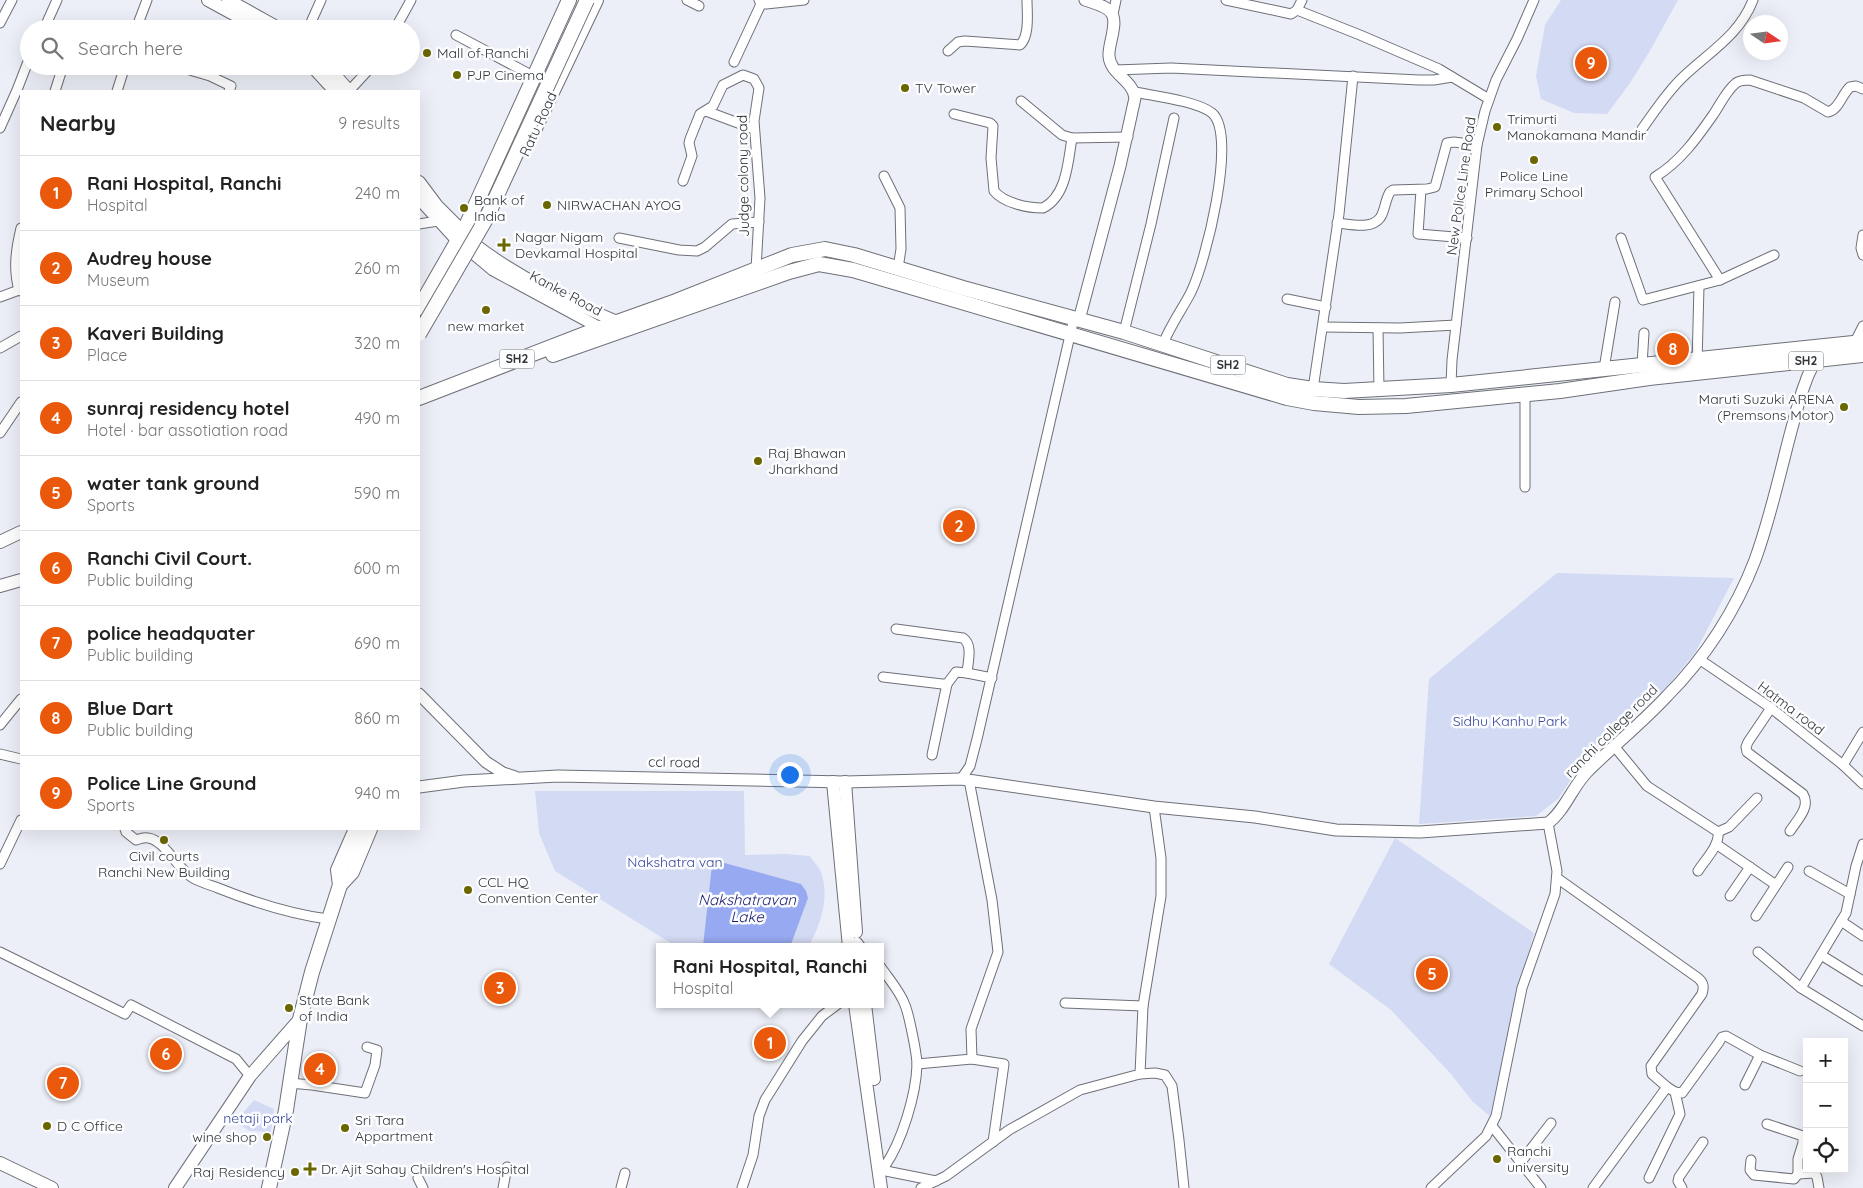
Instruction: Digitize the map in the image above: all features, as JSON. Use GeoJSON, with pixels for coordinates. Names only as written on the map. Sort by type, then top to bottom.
{"type":"FeatureCollection","features":[{"type":"Feature","properties":{"kind":"main road"},"geometry":{"type":"LineString","coordinates":[[208,0],[245,20]]}},
{"type":"Feature","properties":{"kind":"main road"},"geometry":{"type":"LineString","coordinates":[[228,0],[264,20]]}},
{"type":"Feature","properties":{"kind":"main road"},"geometry":{"type":"LineString","coordinates":[[420,318],[479,215],[571,0]]}},
{"type":"Feature","properties":{"kind":"main road","name":"Ratu Road"},"geometry":{"type":"LineString","coordinates":[[420,306],[461,237],[571,0]]}},
{"type":"Feature","properties":{"kind":"main road"},"geometry":{"type":"LineString","coordinates":[[420,332],[486,219],[588,0]]}},
{"type":"Feature","properties":{"kind":"main road","name":"Ratu Road"},"geometry":{"type":"LineString","coordinates":[[420,342],[475,250],[504,195],[596,0]]}},
{"type":"Feature","properties":{"kind":"main road"},"geometry":{"type":"LineString","coordinates":[[320,75],[334,90]]}},
{"type":"Feature","properties":{"kind":"main road"},"geometry":{"type":"LineString","coordinates":[[336,75],[348,90]]}},
{"type":"Feature","properties":{"kind":"main road"},"geometry":{"type":"LineString","coordinates":[[420,183],[461,237]]}},
{"type":"Feature","properties":{"kind":"main road"},"geometry":{"type":"LineString","coordinates":[[420,199],[438,221],[461,237],[475,250]]}},
{"type":"Feature","properties":{"kind":"main road","name":"SH2"},"geometry":{"type":"LineString","coordinates":[[420,398],[609,328],[792,255],[825,249],[854,255],[1124,332],[1287,385],[1314,389],[1344,391],[1379,390],[1451,385],[1642,365],[1697,366]]}},
{"type":"Feature","properties":{"kind":"main road","name":"SH2"},"geometry":{"type":"LineString","coordinates":[[420,406],[609,328],[631,327],[788,272],[819,264],[853,270],[1254,389],[1314,403],[1359,407],[1382,407],[1525,394],[1697,366],[1816,353],[1859,342]]}},
{"type":"Feature","properties":{"kind":"main road","name":"SH2"},"geometry":{"type":"LineString","coordinates":[[1816,353],[1863,355]]}},
{"type":"Feature","properties":{"kind":"main road"},"geometry":{"type":"LineString","coordinates":[[0,542],[20,532]]}},
{"type":"Feature","properties":{"kind":"main road"},"geometry":{"type":"LineString","coordinates":[[0,586],[20,580]]}},
{"type":"Feature","properties":{"kind":"main road"},"geometry":{"type":"LineString","coordinates":[[839,782],[856,943]]}},
{"type":"Feature","properties":{"kind":"main road"},"geometry":{"type":"LineString","coordinates":[[340,885],[338,870],[356,830]]}},
{"type":"Feature","properties":{"kind":"main road"},"geometry":{"type":"LineString","coordinates":[[269,1188],[286,1110],[300,1019],[328,919],[340,885],[352,872],[370,830]]}},
{"type":"Feature","properties":{"kind":"main road"},"geometry":{"type":"LineString","coordinates":[[856,1008],[881,1188]]}},
{"type":"Feature","properties":{"kind":"main road"},"geometry":{"type":"LineString","coordinates":[[866,1008],[888,1188]]}},
{"type":"Feature","properties":{"kind":"main road"},"geometry":{"type":"LineString","coordinates":[[175,1188],[250,1076],[300,1019]]}},
{"type":"Feature","properties":{"kind":"main road"},"geometry":{"type":"LineString","coordinates":[[0,1163],[52,1188]]}},
{"type":"Feature","properties":{"kind":"main road"},"geometry":{"type":"LineString","coordinates":[[0,1171],[33,1188]]}},
{"type":"Feature","properties":{"kind":"street"},"geometry":{"type":"LineString","coordinates":[[0,23],[12,0]]}},
{"type":"Feature","properties":{"kind":"street"},"geometry":{"type":"LineString","coordinates":[[49,20],[57,0]]}},
{"type":"Feature","properties":{"kind":"street"},"geometry":{"type":"LineString","coordinates":[[139,20],[147,0]]}},
{"type":"Feature","properties":{"kind":"street"},"geometry":{"type":"LineString","coordinates":[[312,20],[321,0]]}},
{"type":"Feature","properties":{"kind":"street"},"geometry":{"type":"LineString","coordinates":[[400,20],[411,0]]}},
{"type":"Feature","properties":{"kind":"street"},"geometry":{"type":"LineString","coordinates":[[687,0],[699,6]]}},
{"type":"Feature","properties":{"kind":"street"},"geometry":{"type":"LineString","coordinates":[[734,62],[760,2],[774,4],[804,0]]}},
{"type":"Feature","properties":{"kind":"street"},"geometry":{"type":"LineString","coordinates":[[948,51],[954,45],[965,42],[1020,45],[1026,35],[1027,0]]}},
{"type":"Feature","properties":{"kind":"street"},"geometry":{"type":"LineString","coordinates":[[1085,0],[1108,9],[1113,14]]}},
{"type":"Feature","properties":{"kind":"street"},"geometry":{"type":"LineString","coordinates":[[972,1059],[971,1029],[998,952],[992,900],[965,780],[992,678],[1071,334],[1128,137],[1135,98],[1134,92],[1130,84],[1115,70],[1109,57],[1116,0]]}},
{"type":"Feature","properties":{"kind":"street"},"geometry":{"type":"LineString","coordinates":[[1226,0],[1286,14],[1291,14],[1297,10],[1302,0]]}},
{"type":"Feature","properties":{"kind":"street","name":"New Police Line Road"},"geometry":{"type":"LineString","coordinates":[[1451,385],[1477,145],[1496,80],[1534,0]]}},
{"type":"Feature","properties":{"kind":"street"},"geometry":{"type":"LineString","coordinates":[[1642,129],[1681,78],[1719,47],[1736,30],[1753,0]]}},
{"type":"Feature","properties":{"kind":"street"},"geometry":{"type":"LineString","coordinates":[[1297,10],[1369,38],[1439,70],[1489,99]]}},
{"type":"Feature","properties":{"kind":"street"},"geometry":{"type":"LineString","coordinates":[[456,35],[535,76]]}},
{"type":"Feature","properties":{"kind":"street"},"geometry":{"type":"LineString","coordinates":[[1115,70],[1171,68],[1427,80],[1452,77]]}},
{"type":"Feature","properties":{"kind":"street"},"geometry":{"type":"LineString","coordinates":[[0,128],[23,75]]}},
{"type":"Feature","properties":{"kind":"street"},"geometry":{"type":"LineString","coordinates":[[55,90],[60,75]]}},
{"type":"Feature","properties":{"kind":"street"},"geometry":{"type":"LineString","coordinates":[[117,90],[122,75]]}},
{"type":"Feature","properties":{"kind":"street"},"geometry":{"type":"LineString","coordinates":[[207,75],[231,86],[229,90]]}},
{"type":"Feature","properties":{"kind":"street"},"geometry":{"type":"LineString","coordinates":[[350,90],[364,75]]}},
{"type":"Feature","properties":{"kind":"street","name":"Judge colony road"},"geometry":{"type":"LineString","coordinates":[[683,182],[692,156],[689,143],[700,114],[713,106],[723,85],[739,76],[748,76],[757,83],[759,88],[754,129],[759,182],[756,269]]}},
{"type":"Feature","properties":{"kind":"street"},"geometry":{"type":"LineString","coordinates":[[1314,389],[1337,223],[1353,76]]}},
{"type":"Feature","properties":{"kind":"street"},"geometry":{"type":"LineString","coordinates":[[1720,280],[1656,177],[1667,170],[1684,152],[1702,131],[1729,91],[1736,83],[1743,80],[1750,80],[1804,98],[1828,112],[1832,112],[1836,108],[1850,87],[1856,86],[1863,89]]}},
{"type":"Feature","properties":{"kind":"street"},"geometry":{"type":"LineString","coordinates":[[1134,92],[1202,107],[1214,114],[1222,132],[1223,158],[1208,238],[1190,294],[1170,326],[1163,344]]}},
{"type":"Feature","properties":{"kind":"street"},"geometry":{"type":"LineString","coordinates":[[1021,101],[1058,133],[1072,138],[1128,137]]}},
{"type":"Feature","properties":{"kind":"street"},"geometry":{"type":"LineString","coordinates":[[706,110],[754,129]]}},
{"type":"Feature","properties":{"kind":"street"},"geometry":{"type":"LineString","coordinates":[[954,114],[990,123],[993,126],[991,158],[994,190],[1003,198],[1029,207],[1043,208],[1053,201],[1059,193],[1072,138]]}},
{"type":"Feature","properties":{"kind":"street"},"geometry":{"type":"LineString","coordinates":[[1124,332],[1151,224],[1174,118]]}},
{"type":"Feature","properties":{"kind":"street"},"geometry":{"type":"LineString","coordinates":[[1337,223],[1358,225],[1375,222],[1380,218],[1390,192],[1393,190],[1420,190],[1435,187],[1447,143],[1477,145]]}},
{"type":"Feature","properties":{"kind":"street"},"geometry":{"type":"LineString","coordinates":[[884,176],[900,208],[901,250],[898,268]]}},
{"type":"Feature","properties":{"kind":"street"},"geometry":{"type":"LineString","coordinates":[[1420,190],[1418,234],[1467,238]]}},
{"type":"Feature","properties":{"kind":"street"},"geometry":{"type":"LineString","coordinates":[[420,224],[438,221]]}},
{"type":"Feature","properties":{"kind":"street"},"geometry":{"type":"LineString","coordinates":[[619,238],[679,250],[697,251],[705,247],[732,224],[759,222]]}},
{"type":"Feature","properties":{"kind":"street"},"geometry":{"type":"LineString","coordinates":[[0,297],[20,290],[15,277],[15,267],[16,248],[20,232]]}},
{"type":"Feature","properties":{"kind":"street"},"geometry":{"type":"LineString","coordinates":[[1863,235],[1861,248],[1863,255]]}},
{"type":"Feature","properties":{"kind":"street"},"geometry":{"type":"LineString","coordinates":[[1621,238],[1643,300],[1720,280],[1774,255]]}},
{"type":"Feature","properties":{"kind":"street","name":"Kanke Road"},"geometry":{"type":"LineString","coordinates":[[475,250],[540,286],[609,328]]}},
{"type":"Feature","properties":{"kind":"street","name":"Kanke Road"},"geometry":{"type":"LineString","coordinates":[[475,250],[493,270],[516,284],[609,328]]}},
{"type":"Feature","properties":{"kind":"street"},"geometry":{"type":"LineString","coordinates":[[1697,366],[1700,286]]}},
{"type":"Feature","properties":{"kind":"street"},"geometry":{"type":"LineString","coordinates":[[1287,299],[1326,306]]}},
{"type":"Feature","properties":{"kind":"street"},"geometry":{"type":"LineString","coordinates":[[1604,369],[1615,302]]}},
{"type":"Feature","properties":{"kind":"street"},"geometry":{"type":"LineString","coordinates":[[1323,327],[1378,328],[1456,325]]}},
{"type":"Feature","properties":{"kind":"street"},"geometry":{"type":"LineString","coordinates":[[1859,342],[1863,326]]}},
{"type":"Feature","properties":{"kind":"street"},"geometry":{"type":"LineString","coordinates":[[1378,328],[1379,390]]}},
{"type":"Feature","properties":{"kind":"street"},"geometry":{"type":"LineString","coordinates":[[1642,365],[1644,333]]}},
{"type":"Feature","properties":{"kind":"street"},"geometry":{"type":"LineString","coordinates":[[0,348],[20,337]]}},
{"type":"Feature","properties":{"kind":"street","name":"ranchi college road"},"geometry":{"type":"LineString","coordinates":[[1548,822],[1557,814],[1581,778],[1668,696],[1699,659],[1729,616],[1755,560],[1799,402],[1816,353]]}},
{"type":"Feature","properties":{"kind":"street"},"geometry":{"type":"LineString","coordinates":[[1525,394],[1525,487]]}},
{"type":"Feature","properties":{"kind":"street"},"geometry":{"type":"LineString","coordinates":[[0,433],[20,406]]}},
{"type":"Feature","properties":{"kind":"street"},"geometry":{"type":"LineString","coordinates":[[896,629],[963,638],[967,641],[969,647],[967,673]]}},
{"type":"Feature","properties":{"kind":"street","name":"Hatma road"},"geometry":{"type":"LineString","coordinates":[[1699,659],[1771,708],[1863,784]]}},
{"type":"Feature","properties":{"kind":"street"},"geometry":{"type":"LineString","coordinates":[[932,756],[947,684],[956,672],[992,678]]}},
{"type":"Feature","properties":{"kind":"street"},"geometry":{"type":"LineString","coordinates":[[883,677],[947,684]]}},
{"type":"Feature","properties":{"kind":"street","name":"ccl road"},"geometry":{"type":"LineString","coordinates":[[420,695],[486,762],[503,773],[520,778],[558,776],[839,782],[965,780],[1154,807],[1255,817],[1336,830],[1363,832],[1420,832],[1548,822]]}},
{"type":"Feature","properties":{"kind":"street"},"geometry":{"type":"LineString","coordinates":[[0,725],[20,700]]}},
{"type":"Feature","properties":{"kind":"street"},"geometry":{"type":"LineString","coordinates":[[1771,708],[1746,747],[1747,752],[1804,794],[1807,799],[1806,807],[1790,831]]}},
{"type":"Feature","properties":{"kind":"street"},"geometry":{"type":"LineString","coordinates":[[1843,766],[1863,732]]}},
{"type":"Feature","properties":{"kind":"street"},"geometry":{"type":"LineString","coordinates":[[1614,746],[1647,786],[1718,832]]}},
{"type":"Feature","properties":{"kind":"street"},"geometry":{"type":"LineString","coordinates":[[0,754],[20,759]]}},
{"type":"Feature","properties":{"kind":"street"},"geometry":{"type":"LineString","coordinates":[[420,787],[464,781],[520,778]]}},
{"type":"Feature","properties":{"kind":"street"},"geometry":{"type":"LineString","coordinates":[[1718,832],[1729,827],[1757,798]]}},
{"type":"Feature","properties":{"kind":"street"},"geometry":{"type":"LineString","coordinates":[[1140,1074],[1143,1006],[1161,896],[1161,858],[1154,807]]}},
{"type":"Feature","properties":{"kind":"street"},"geometry":{"type":"LineString","coordinates":[[0,864],[20,822]]}},
{"type":"Feature","properties":{"kind":"street"},"geometry":{"type":"LineString","coordinates":[[1431,1188],[1486,1136],[1496,1116],[1522,988],[1555,894],[1557,878],[1548,822]]}},
{"type":"Feature","properties":{"kind":"street"},"geometry":{"type":"LineString","coordinates":[[125,830],[136,840],[148,838],[158,842],[178,866],[192,878],[231,894],[301,916],[328,919]]}},
{"type":"Feature","properties":{"kind":"street"},"geometry":{"type":"LineString","coordinates":[[1698,871],[1716,844],[1719,837],[1718,832]]}},
{"type":"Feature","properties":{"kind":"street"},"geometry":{"type":"LineString","coordinates":[[1716,844],[1776,885]]}},
{"type":"Feature","properties":{"kind":"street"},"geometry":{"type":"LineString","coordinates":[[1801,988],[1846,913],[1856,866],[1863,844]]}},
{"type":"Feature","properties":{"kind":"street"},"geometry":{"type":"LineString","coordinates":[[1730,896],[1750,867]]}},
{"type":"Feature","properties":{"kind":"street"},"geometry":{"type":"LineString","coordinates":[[1756,916],[1788,867]]}},
{"type":"Feature","properties":{"kind":"street"},"geometry":{"type":"LineString","coordinates":[[1809,871],[1850,894]]}},
{"type":"Feature","properties":{"kind":"street"},"geometry":{"type":"LineString","coordinates":[[1557,878],[1702,982],[1704,988],[1702,994],[1651,1066],[1652,1074],[1671,1089],[1682,1093],[1722,1037],[1730,1037],[1760,1055],[1800,1071]]}},
{"type":"Feature","properties":{"kind":"street"},"geometry":{"type":"LineString","coordinates":[[1841,921],[1863,936]]}},
{"type":"Feature","properties":{"kind":"street"},"geometry":{"type":"LineString","coordinates":[[0,952],[125,1014],[131,1005],[236,1059],[250,1076]]}},
{"type":"Feature","properties":{"kind":"street"},"geometry":{"type":"LineString","coordinates":[[1758,952],[1801,988],[1863,1026]]}},
{"type":"Feature","properties":{"kind":"street"},"geometry":{"type":"LineString","coordinates":[[1821,955],[1863,981]]}},
{"type":"Feature","properties":{"kind":"street"},"geometry":{"type":"LineString","coordinates":[[884,972],[905,1003],[917,1064],[911,1100],[900,1137],[886,1168],[936,1181]]}},
{"type":"Feature","properties":{"kind":"street"},"geometry":{"type":"LineString","coordinates":[[1065,1003],[1143,1006]]}},
{"type":"Feature","properties":{"kind":"street"},"geometry":{"type":"LineString","coordinates":[[742,1188],[753,1155],[765,1100],[802,1041],[822,1016],[833,1008]]}},
{"type":"Feature","properties":{"kind":"street"},"geometry":{"type":"LineString","coordinates":[[290,1084],[312,1085],[365,1094],[375,1065],[377,1050],[367,1047]]}},
{"type":"Feature","properties":{"kind":"street"},"geometry":{"type":"LineString","coordinates":[[1746,1085],[1760,1055]]}},
{"type":"Feature","properties":{"kind":"street"},"geometry":{"type":"LineString","coordinates":[[917,1064],[972,1059],[1004,1064],[993,1142]]}},
{"type":"Feature","properties":{"kind":"street"},"geometry":{"type":"LineString","coordinates":[[921,1188],[946,1176],[1009,1130],[1080,1090],[1140,1074],[1155,1072],[1165,1075],[1172,1086],[1180,1140],[1184,1188]]}},
{"type":"Feature","properties":{"kind":"street"},"geometry":{"type":"LineString","coordinates":[[1649,1178],[1680,1114],[1671,1089]]}},
{"type":"Feature","properties":{"kind":"street"},"geometry":{"type":"LineString","coordinates":[[1593,1188],[1671,1089]]}},
{"type":"Feature","properties":{"kind":"street"},"geometry":{"type":"LineString","coordinates":[[1521,1162],[1551,1123]]}},
{"type":"Feature","properties":{"kind":"street"},"geometry":{"type":"LineString","coordinates":[[1751,1160],[1750,1170],[1754,1175],[1794,1179],[1798,1174],[1798,1159],[1803,1136],[1768,1124]]}},
{"type":"Feature","properties":{"kind":"street"},"geometry":{"type":"LineString","coordinates":[[1492,1126],[1541,1188]]}},
{"type":"Feature","properties":{"kind":"street"},"geometry":{"type":"LineString","coordinates":[[1682,1188],[1678,1181],[1679,1177],[1703,1142]]}},
{"type":"Feature","properties":{"kind":"street"},"geometry":{"type":"LineString","coordinates":[[503,1188],[507,1167]]}},
{"type":"Feature","properties":{"kind":"street"},"geometry":{"type":"LineString","coordinates":[[621,1188],[625,1173]]}},
{"type":"Feature","properties":{"kind":"street"},"geometry":{"type":"LineString","coordinates":[[1798,1174],[1814,1173],[1817,1177],[1819,1188]]}},
{"type":"Feature","properties":{"kind":"street"},"geometry":{"type":"LineString","coordinates":[[418,1178],[423,1188]]}},
{"type":"Feature","properties":{"kind":"green space"},"geometry":{"type":"Polygon","coordinates":[[[1561,0],[1678,0],[1630,83],[1607,114],[1574,113],[1541,99],[1536,76],[1545,25],[1561,0]]]}},
{"type":"Feature","properties":{"kind":"green space","name":"Sidhu Kanhu Park"},"geometry":{"type":"Polygon","coordinates":[[[1557,573],[1734,578],[1695,653],[1665,689],[1619,724],[1591,749],[1558,799],[1536,816],[1419,824],[1429,679],[1557,573]]]}},
{"type":"Feature","properties":{"kind":"green space","name":"Nakshatra van"},"geometry":{"type":"Polygon","coordinates":[[[535,791],[744,791],[745,855],[786,854],[810,856],[819,868],[824,881],[823,911],[817,930],[810,943],[671,943],[555,871],[539,833],[535,791]]]}},
{"type":"Feature","properties":{"kind":"green space"},"geometry":{"type":"Polygon","coordinates":[[[1395,838],[1534,933],[1511,1014],[1492,1118],[1473,1102],[1450,1073],[1391,1010],[1329,964],[1395,838]]]}},
{"type":"Feature","properties":{"kind":"green space","name":"netaji park"},"geometry":{"type":"Polygon","coordinates":[[[254,1100],[274,1109],[271,1132],[250,1131],[235,1122],[254,1100]]]}},
{"type":"Feature","properties":{"kind":"water","name":"Nakshatravan Lake"},"geometry":{"type":"Polygon","coordinates":[[[717,861],[801,884],[808,898],[791,943],[703,943],[712,865],[717,861]]]}},
{"type":"Feature","properties":{"kind":"place","name":"Mall of Ranchi"},"geometry":{"type":"Point","coordinates":[427,53]}},
{"type":"Feature","properties":{"kind":"place","name":"Police Line Ground"},"geometry":{"type":"Point","coordinates":[1591,63]}},
{"type":"Feature","properties":{"kind":"place","name":"PJP Cinema"},"geometry":{"type":"Point","coordinates":[457,75]}},
{"type":"Feature","properties":{"kind":"place","name":"TV Tower"},"geometry":{"type":"Point","coordinates":[905,88]}},
{"type":"Feature","properties":{"kind":"place","name":"Trimurti Manokamana Mandir"},"geometry":{"type":"Point","coordinates":[1497,127]}},
{"type":"Feature","properties":{"kind":"place","name":"Police Line Primary School"},"geometry":{"type":"Point","coordinates":[1534,160]}},
{"type":"Feature","properties":{"kind":"place","name":"NIRWACHAN AYOG"},"geometry":{"type":"Point","coordinates":[547,205]}},
{"type":"Feature","properties":{"kind":"place","name":"Bank of India"},"geometry":{"type":"Point","coordinates":[464,208]}},
{"type":"Feature","properties":{"kind":"place","name":"Nagar Nigam Devkamal Hospital"},"geometry":{"type":"Point","coordinates":[504,245]}},
{"type":"Feature","properties":{"kind":"place","name":"new market"},"geometry":{"type":"Point","coordinates":[486,310]}},
{"type":"Feature","properties":{"kind":"place","name":"Blue Dart"},"geometry":{"type":"Point","coordinates":[1673,349]}},
{"type":"Feature","properties":{"kind":"place","name":"Maruti Suzuki ARENA (Premsons Motor)"},"geometry":{"type":"Point","coordinates":[1844,407]}},
{"type":"Feature","properties":{"kind":"place","name":"Raj Bhawan Jharkhand"},"geometry":{"type":"Point","coordinates":[758,461]}},
{"type":"Feature","properties":{"kind":"place","name":"Audrey house"},"geometry":{"type":"Point","coordinates":[959,526]}},
{"type":"Feature","properties":{"kind":"place","name":"Civil courts Ranchi New Building"},"geometry":{"type":"Point","coordinates":[164,840]}},
{"type":"Feature","properties":{"kind":"place","name":"CCL HQ Convention Center"},"geometry":{"type":"Point","coordinates":[468,890]}},
{"type":"Feature","properties":{"kind":"place","name":"water tank ground"},"geometry":{"type":"Point","coordinates":[1432,974]}},
{"type":"Feature","properties":{"kind":"place","name":"Kaveri Building"},"geometry":{"type":"Point","coordinates":[500,988]}},
{"type":"Feature","properties":{"kind":"place","name":"State Bank of India"},"geometry":{"type":"Point","coordinates":[289,1008]}},
{"type":"Feature","properties":{"kind":"place","name":"Rani Hospital, Ranchi"},"geometry":{"type":"Point","coordinates":[770,1043]}},
{"type":"Feature","properties":{"kind":"place","name":"Ranchi Civil Court."},"geometry":{"type":"Point","coordinates":[166,1054]}},
{"type":"Feature","properties":{"kind":"place","name":"sunraj residency hotel"},"geometry":{"type":"Point","coordinates":[320,1069]}},
{"type":"Feature","properties":{"kind":"place","name":"police headquater"},"geometry":{"type":"Point","coordinates":[63,1083]}},
{"type":"Feature","properties":{"kind":"place","name":"D C Office"},"geometry":{"type":"Point","coordinates":[47,1126]}},
{"type":"Feature","properties":{"kind":"place","name":"Sri Tara Appartment"},"geometry":{"type":"Point","coordinates":[345,1128]}},
{"type":"Feature","properties":{"kind":"place","name":"wine shop"},"geometry":{"type":"Point","coordinates":[267,1137]}},
{"type":"Feature","properties":{"kind":"place","name":"Ranchi university"},"geometry":{"type":"Point","coordinates":[1497,1159]}},
{"type":"Feature","properties":{"kind":"place","name":"Dr. Ajit Sahay Children's Hospital"},"geometry":{"type":"Point","coordinates":[310,1169]}},
{"type":"Feature","properties":{"kind":"place","name":"Raj Residency"},"geometry":{"type":"Point","coordinates":[295,1172]}}]}
